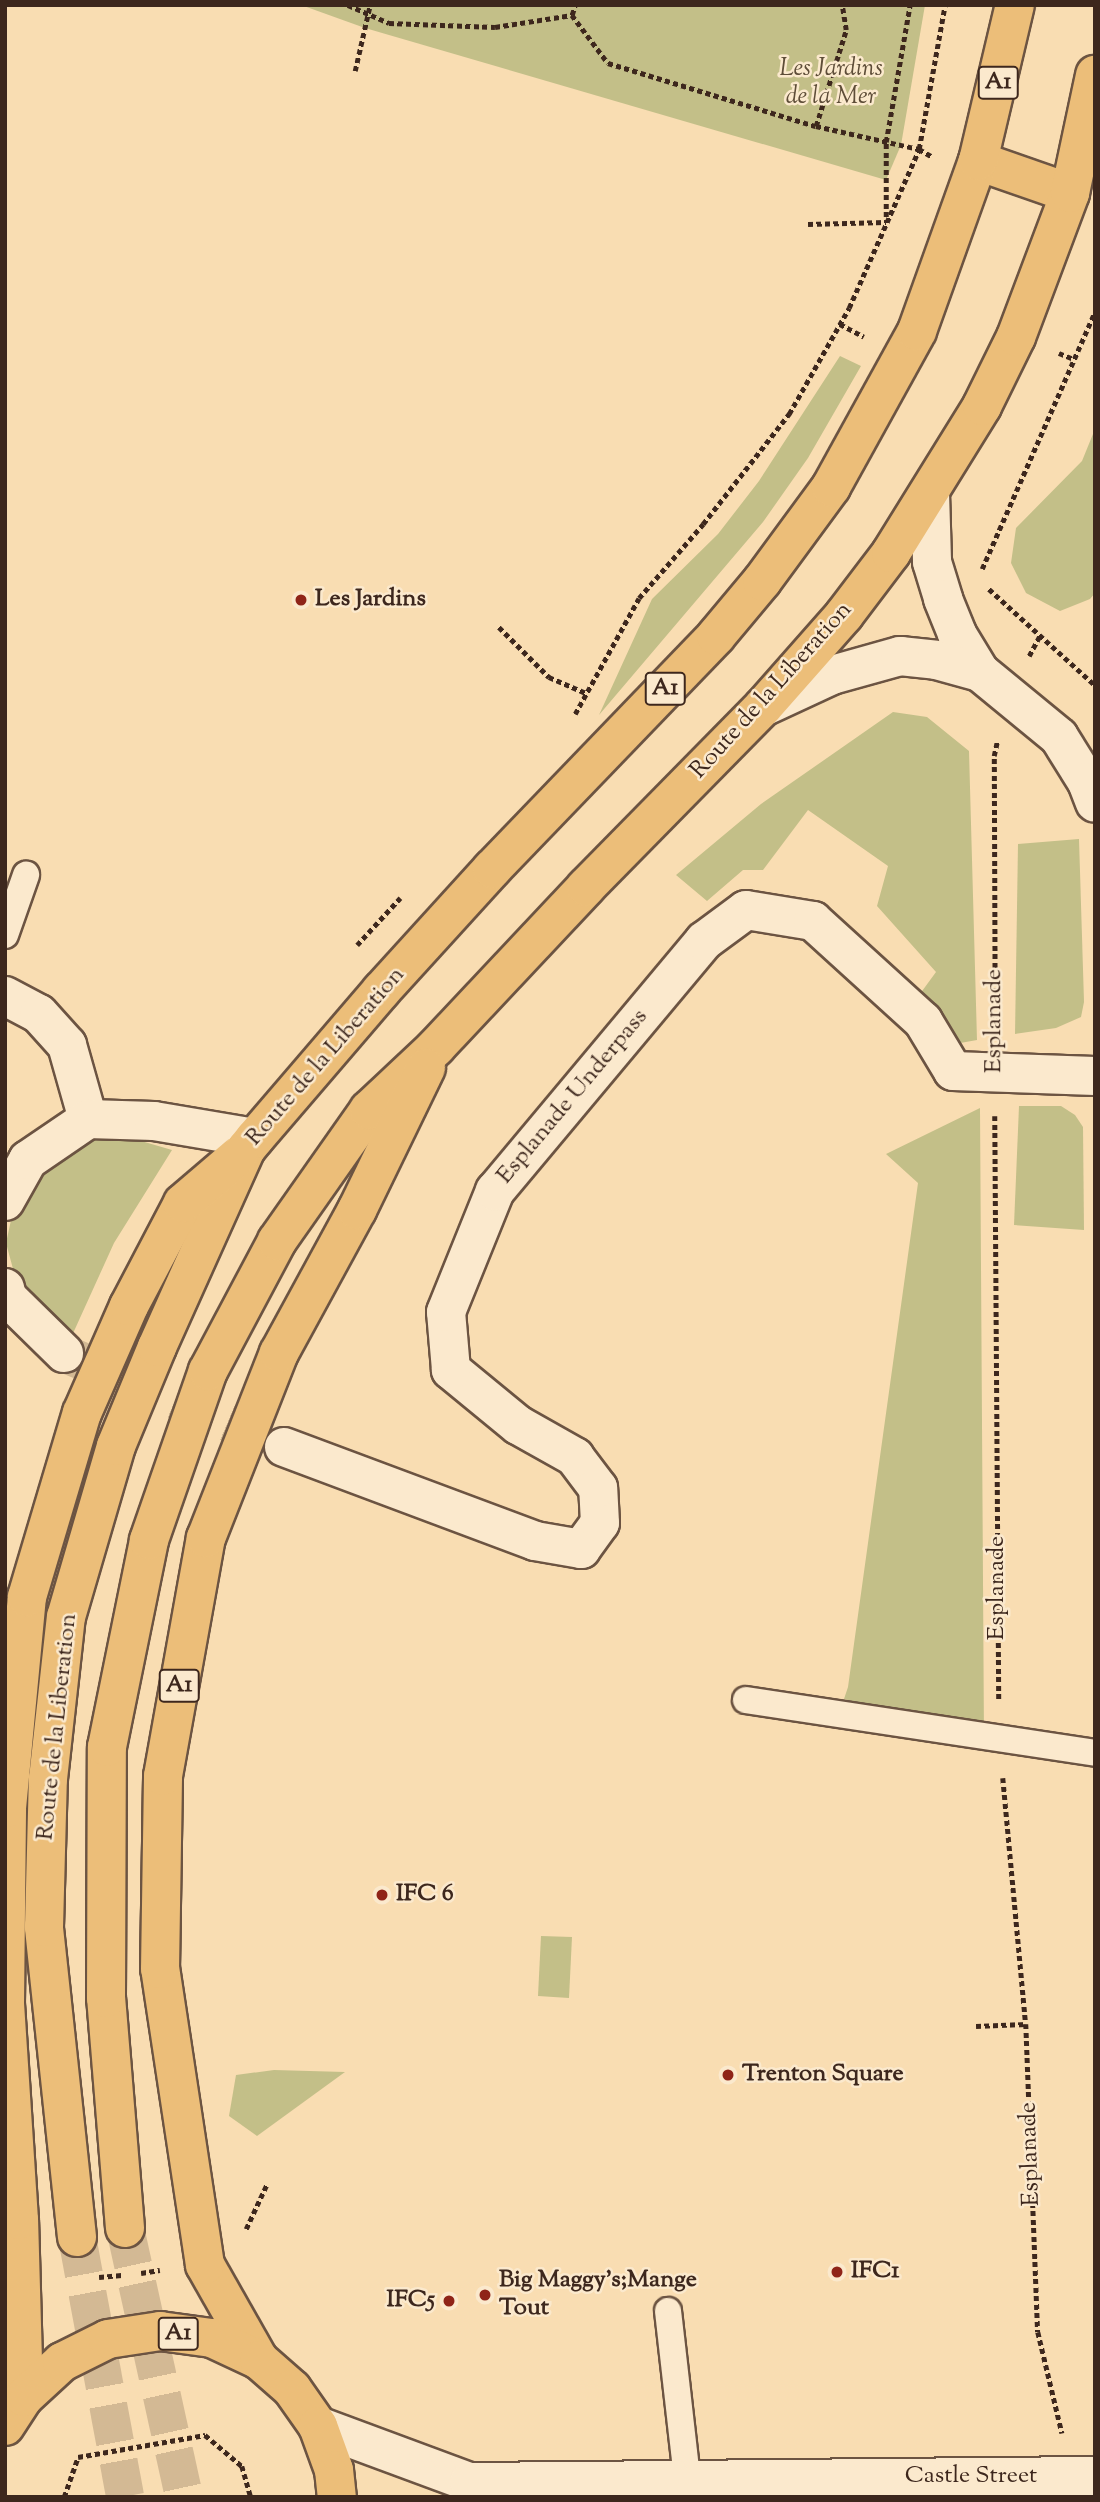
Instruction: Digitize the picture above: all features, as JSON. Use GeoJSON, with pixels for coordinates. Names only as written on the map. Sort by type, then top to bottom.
{"type":"FeatureCollection","features":[{"type":"Feature","properties":{"kind":"highway","name":"A1"},"geometry":{"type":"LineString","coordinates":[[978,161],[1015,5]]}},
{"type":"Feature","properties":{"kind":"highway","name":"A1"},"geometry":{"type":"LineString","coordinates":[[1070,193],[1095,75]]}},
{"type":"Feature","properties":{"kind":"highway"},"geometry":{"type":"LineString","coordinates":[[978,161],[1070,193]]}},
{"type":"Feature","properties":{"kind":"highway","name":"Route de la Liberation"},"geometry":{"type":"LineString","coordinates":[[77,2237],[44,1927],[48,1779],[66,1617],[116,1446],[250,1143],[381,991],[492,869],[716,636],[778,560],[831,487],[917,331],[978,161]]}},
{"type":"Feature","properties":{"kind":"highway","name":"Route de la Liberation"},"geometry":{"type":"LineString","coordinates":[[125,2228],[106,1998],[107,1747],[149,1540],[208,1371],[277,1241],[369,1110],[436,1047],[586,887],[763,707],[844,615],[930,493],[982,406],[1016,337],[1070,193]]}},
{"type":"Feature","properties":{"kind":"highway","name":"A1"},"geometry":{"type":"LineString","coordinates":[[259,2360],[205,2265],[160,1969],[163,1776],[206,1538],[279,1353],[357,1210],[436,1047]]}},
{"type":"Feature","properties":{"kind":"highway","name":"A1"},"geometry":{"type":"LineString","coordinates":[[15,2412],[19,2220],[5,1989],[7,1808],[27,1597],[82,1413],[129,1307],[183,1203],[250,1143]]}},
{"type":"Feature","properties":{"kind":"highway","name":"A1"},"geometry":{"type":"LineString","coordinates":[[15,2412],[62,2362],[108,2339],[160,2331],[212,2339],[259,2360],[292,2389],[318,2426],[334,2470],[337,2497]]}},
{"type":"Feature","properties":{"kind":"street"},"geometry":{"type":"LineString","coordinates":[[930,493],[932,562],[957,634],[980,672],[1059,737],[1087,782],[1095,803]]}},
{"type":"Feature","properties":{"kind":"street"},"geometry":{"type":"LineString","coordinates":[[763,707],[832,675],[900,656],[936,660],[980,672]]}},
{"type":"Feature","properties":{"kind":"street","name":"Esplanade Underpass"},"geometry":{"type":"LineString","coordinates":[[284,1447],[535,1541],[581,1549],[600,1523],[598,1488],[575,1457],[518,1425],[451,1370],[446,1312],[495,1191],[704,941],[746,910],[813,920],[923,1021],[953,1071],[1095,1076]]}},
{"type":"Feature","properties":{"kind":"street"},"geometry":{"type":"LineString","coordinates":[[5,996],[39,1014],[67,1045],[88,1119]]}},
{"type":"Feature","properties":{"kind":"street"},"geometry":{"type":"LineString","coordinates":[[5,1201],[28,1160],[88,1119],[154,1121],[250,1143]]}},
{"type":"Feature","properties":{"kind":"street"},"geometry":{"type":"LineString","coordinates":[[5,1288],[7,1297],[64,1353]]}},
{"type":"Feature","properties":{"kind":"street","name":"Castle Street"},"geometry":{"type":"LineString","coordinates":[[318,2426],[457,2490],[687,2478],[1083,2476]]}},
{"type":"Feature","properties":{"kind":"street"},"geometry":{"type":"LineString","coordinates":[[869,2477],[922,2497]]}},
{"type":"Feature","properties":{"kind":"lane"},"geometry":{"type":"LineString","coordinates":[[5,935],[26,875]]}},
{"type":"Feature","properties":{"kind":"lane"},"geometry":{"type":"LineString","coordinates":[[746,1700],[1095,1753]]}},
{"type":"Feature","properties":{"kind":"lane"},"geometry":{"type":"LineString","coordinates":[[668,2311],[687,2478]]}},
{"type":"Feature","properties":{"kind":"path"},"geometry":{"type":"LineString","coordinates":[[348,5],[389,23],[495,27],[572,15]]}},
{"type":"Feature","properties":{"kind":"path"},"geometry":{"type":"LineString","coordinates":[[355,71],[370,5]]}},
{"type":"Feature","properties":{"kind":"path"},"geometry":{"type":"LineString","coordinates":[[572,15],[575,5]]}},
{"type":"Feature","properties":{"kind":"path"},"geometry":{"type":"LineString","coordinates":[[816,126],[846,30],[842,5]]}},
{"type":"Feature","properties":{"kind":"path"},"geometry":{"type":"LineString","coordinates":[[887,222],[886,142],[910,5]]}},
{"type":"Feature","properties":{"kind":"path"},"geometry":{"type":"LineString","coordinates":[[887,222],[919,149],[945,5]]}},
{"type":"Feature","properties":{"kind":"path"},"geometry":{"type":"LineString","coordinates":[[572,15],[608,63],[816,126],[919,149]]}},
{"type":"Feature","properties":{"kind":"path"},"geometry":{"type":"LineString","coordinates":[[808,224],[887,222]]}},
{"type":"Feature","properties":{"kind":"path"},"geometry":{"type":"LineString","coordinates":[[978,579],[1095,313]]}},
{"type":"Feature","properties":{"kind":"path"},"geometry":{"type":"LineString","coordinates":[[1062,354],[1074,359]]}},
{"type":"Feature","properties":{"kind":"path"},"geometry":{"type":"LineString","coordinates":[[988,588],[1095,685]]}},
{"type":"Feature","properties":{"kind":"path"},"geometry":{"type":"LineString","coordinates":[[499,627],[550,677],[586,693]]}},
{"type":"Feature","properties":{"kind":"path","name":"Esplanade"},"geometry":{"type":"LineString","coordinates":[[999,1710],[994,756],[1002,723],[1013,697]]}},
{"type":"Feature","properties":{"kind":"path","name":"Esplanade"},"geometry":{"type":"LineString","coordinates":[[1002,1765],[1026,2024],[1038,2332],[1083,2476]]}},
{"type":"Feature","properties":{"kind":"path"},"geometry":{"type":"LineString","coordinates":[[976,2026],[1026,2024]]}},
{"type":"Feature","properties":{"kind":"path"},"geometry":{"type":"LineString","coordinates":[[242,2238],[267,2184]]}},
{"type":"Feature","properties":{"kind":"path"},"geometry":{"type":"LineString","coordinates":[[64,2497],[78,2457],[205,2435],[242,2466],[251,2497]]}},
{"type":"Feature","properties":{"kind":"green space","name":"Les Jardins de la Mer"},"geometry":{"type":"Polygon","coordinates":[[[301,5],[925,5],[901,145],[886,180],[365,28],[301,5]]]}},
{"type":"Feature","properties":{"kind":"green space"},"geometry":{"type":"Polygon","coordinates":[[[840,356],[861,366],[808,458],[763,522],[599,715],[652,599],[718,534],[759,481],[840,356]]]}},
{"type":"Feature","properties":{"kind":"green space"},"geometry":{"type":"Polygon","coordinates":[[[1095,429],[1095,593],[1090,599],[1060,611],[1026,593],[1011,563],[1016,528],[1082,461],[1095,429]]]}},
{"type":"Feature","properties":{"kind":"green space"},"geometry":{"type":"Polygon","coordinates":[[[893,712],[927,717],[969,751],[977,1040],[949,1045],[917,998],[936,972],[877,906],[888,866],[808,810],[763,870],[743,870],[707,901],[676,875],[761,804],[893,712]]]}},
{"type":"Feature","properties":{"kind":"green space"},"geometry":{"type":"Polygon","coordinates":[[[1079,839],[1084,1002],[1081,1017],[1056,1028],[1015,1034],[1018,844],[1079,839]]]}},
{"type":"Feature","properties":{"kind":"green space"},"geometry":{"type":"Polygon","coordinates":[[[1019,1106],[1061,1106],[1075,1115],[1083,1127],[1084,1230],[1014,1225],[1019,1106]]]}},
{"type":"Feature","properties":{"kind":"green space"},"geometry":{"type":"Polygon","coordinates":[[[980,1108],[984,1737],[844,1699],[848,1687],[918,1183],[886,1154],[980,1108]]]}},
{"type":"Feature","properties":{"kind":"green space"},"geometry":{"type":"Polygon","coordinates":[[[124,1136],[172,1150],[114,1243],[70,1340],[19,1291],[6,1243],[17,1193],[55,1152],[91,1137],[124,1136]]]}},
{"type":"Feature","properties":{"kind":"green space"},"geometry":{"type":"Polygon","coordinates":[[[541,1936],[572,1937],[569,1998],[538,1996],[541,1936]]]}},
{"type":"Feature","properties":{"kind":"green space"},"geometry":{"type":"Polygon","coordinates":[[[274,2070],[345,2072],[257,2136],[229,2116],[236,2075],[274,2070]]]}},
{"type":"Feature","properties":{"kind":"tunnel"},"geometry":{"type":"LineString","coordinates":[[70,1356],[279,1444]]}},
{"type":"Feature","properties":{"kind":"tunnel"},"geometry":{"type":"LineString","coordinates":[[125,2228],[184,2497]]}},
{"type":"Feature","properties":{"kind":"tunnel"},"geometry":{"type":"LineString","coordinates":[[77,2237],[125,2497]]}},
{"type":"Feature","properties":{"kind":"place","name":"Les Jardins"},"geometry":{"type":"Point","coordinates":[301,600]}},
{"type":"Feature","properties":{"kind":"place","name":"IFC 6"},"geometry":{"type":"Point","coordinates":[382,1895]}},
{"type":"Feature","properties":{"kind":"place","name":"Trenton Square"},"geometry":{"type":"Point","coordinates":[728,2075]}},
{"type":"Feature","properties":{"kind":"place","name":"IFC1"},"geometry":{"type":"Point","coordinates":[837,2272]}},
{"type":"Feature","properties":{"kind":"place","name":"Big Maggy's;Mange Tout"},"geometry":{"type":"Point","coordinates":[485,2295]}},
{"type":"Feature","properties":{"kind":"place","name":"IFC5"},"geometry":{"type":"Point","coordinates":[449,2301]}}]}
